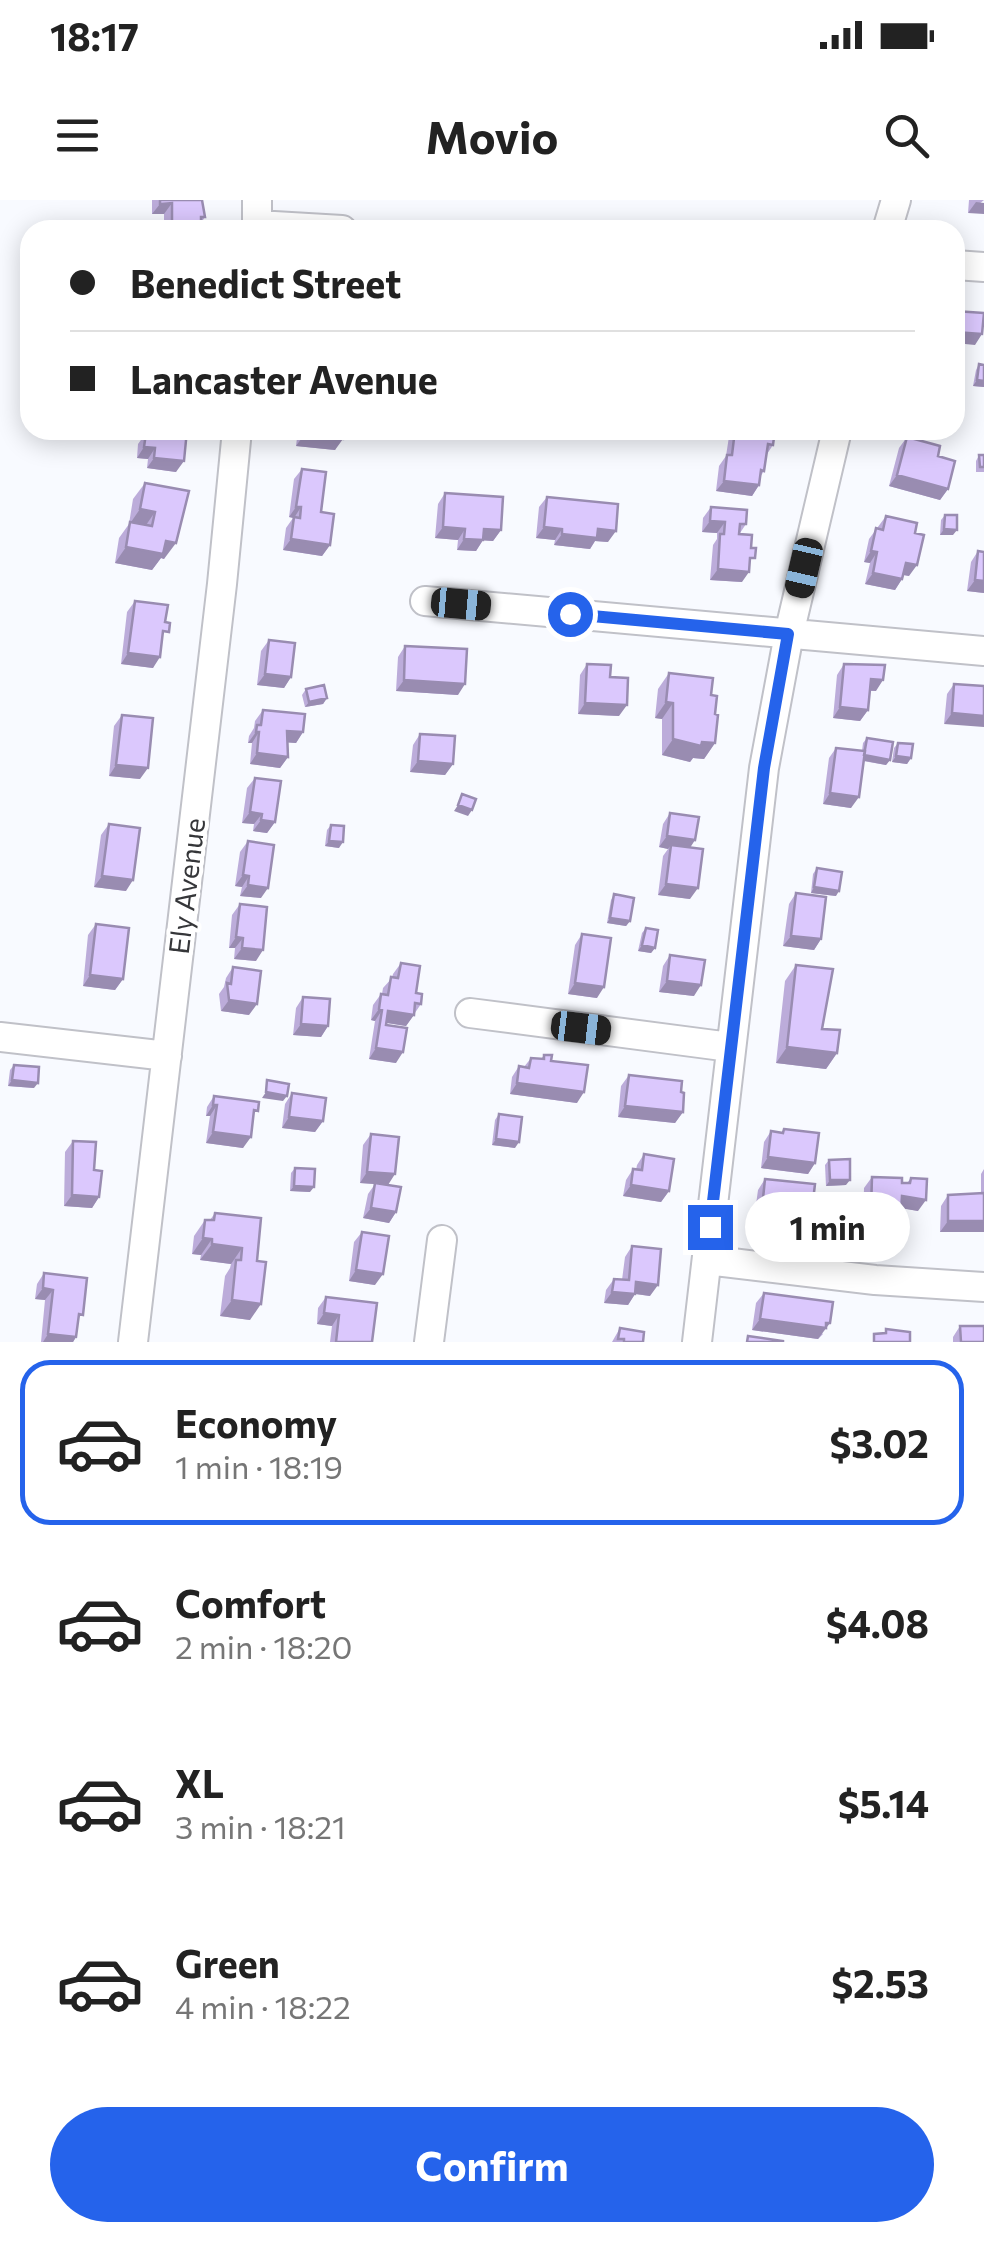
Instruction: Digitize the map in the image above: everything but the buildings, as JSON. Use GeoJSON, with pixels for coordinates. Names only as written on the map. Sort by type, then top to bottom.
{"type":"FeatureCollection","features":[{"type":"Feature","properties":{"kind":"street","name":"Ely Avenue"},"geometry":{"type":"LineString","coordinates":[[133,1342],[236,440]]}},
{"type":"Feature","properties":{"kind":"street"},"geometry":{"type":"LineString","coordinates":[[696,1342],[764,768],[788,634],[835,440]]}},
{"type":"Feature","properties":{"kind":"street"},"geometry":{"type":"LineString","coordinates":[[425,601],[984,651]]}},
{"type":"Feature","properties":{"kind":"street"},"geometry":{"type":"LineString","coordinates":[[470,1013],[730,1047]]}},
{"type":"Feature","properties":{"kind":"street"},"geometry":{"type":"LineString","coordinates":[[0,1037],[167,1056]]}},
{"type":"Feature","properties":{"kind":"street"},"geometry":{"type":"LineString","coordinates":[[430,1342],[442,1240]]}},
{"type":"Feature","properties":{"kind":"street"},"geometry":{"type":"LineString","coordinates":[[707,1260],[875,1280],[984,1286]]}},
{"type":"Feature","properties":{"kind":"route"},"geometry":{"type":"LineString","coordinates":[[570,614],[788,634],[764,768],[710,1227]]}}]}
